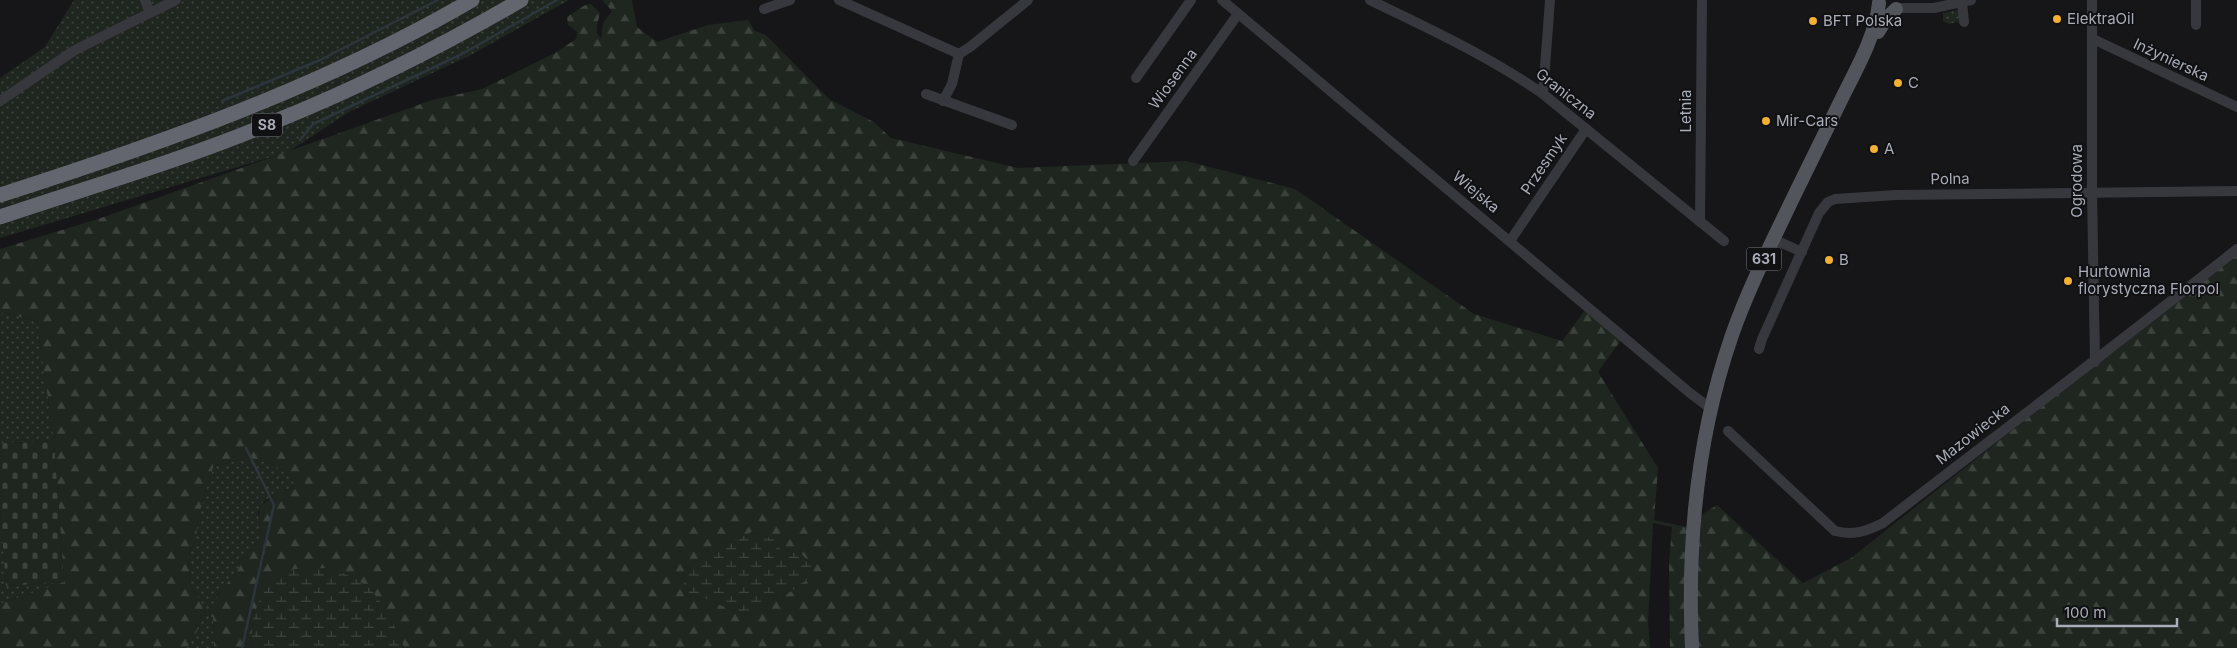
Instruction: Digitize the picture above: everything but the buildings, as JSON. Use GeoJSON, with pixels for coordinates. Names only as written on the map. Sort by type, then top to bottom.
{"type":"FeatureCollection","features":[{"type":"Feature","properties":{"kind":"highway","name":"S8"},"geometry":{"type":"LineString","coordinates":[[0,195],[154,144],[253,107],[366,56],[472,0]]}},
{"type":"Feature","properties":{"kind":"highway","name":"S8"},"geometry":{"type":"LineString","coordinates":[[0,217],[166,162],[275,122],[380,75],[521,0]]}},
{"type":"Feature","properties":{"kind":"main road"},"geometry":{"type":"LineString","coordinates":[[1879,2],[1888,10],[1900,6]]}},
{"type":"Feature","properties":{"kind":"main road","name":"631"},"geometry":{"type":"LineString","coordinates":[[1692,648],[1692,528],[1699,466],[1710,408],[1732,334],[1773,239],[1857,67],[1878,16],[1879,2]]}},
{"type":"Feature","properties":{"kind":"main road","name":"631"},"geometry":{"type":"LineString","coordinates":[[1857,67],[1886,19],[1900,6]]}},
{"type":"Feature","properties":{"kind":"street"},"geometry":{"type":"LineString","coordinates":[[145,0],[150,13]]}},
{"type":"Feature","properties":{"kind":"street"},"geometry":{"type":"LineString","coordinates":[[0,101],[76,50],[176,0]]}},
{"type":"Feature","properties":{"kind":"street"},"geometry":{"type":"LineString","coordinates":[[764,9],[790,0]]}},
{"type":"Feature","properties":{"kind":"street"},"geometry":{"type":"LineString","coordinates":[[839,0],[959,54]]}},
{"type":"Feature","properties":{"kind":"street"},"geometry":{"type":"LineString","coordinates":[[943,101],[952,84],[959,54],[1028,0]]}},
{"type":"Feature","properties":{"kind":"street"},"geometry":{"type":"LineString","coordinates":[[1136,78],[1191,0]]}},
{"type":"Feature","properties":{"kind":"street","name":"Wiejska"},"geometry":{"type":"LineString","coordinates":[[1222,0],[1690,394],[1710,408]]}},
{"type":"Feature","properties":{"kind":"street","name":"Graniczna"},"geometry":{"type":"LineString","coordinates":[[1370,0],[1463,46],[1518,76],[1586,128],[1724,241]]}},
{"type":"Feature","properties":{"kind":"street"},"geometry":{"type":"LineString","coordinates":[[1543,94],[1550,0]]}},
{"type":"Feature","properties":{"kind":"street","name":"Letnia"},"geometry":{"type":"LineString","coordinates":[[1700,222],[1702,0]]}},
{"type":"Feature","properties":{"kind":"street"},"geometry":{"type":"LineString","coordinates":[[1922,0],[1934,3],[1963,2]]}},
{"type":"Feature","properties":{"kind":"street","name":"Ogrodowa"},"geometry":{"type":"LineString","coordinates":[[2092,0],[2092,192],[2095,362]]}},
{"type":"Feature","properties":{"kind":"street"},"geometry":{"type":"LineString","coordinates":[[2196,0],[2196,25]]}},
{"type":"Feature","properties":{"kind":"street"},"geometry":{"type":"LineString","coordinates":[[1900,6],[1934,8],[1963,2]]}},
{"type":"Feature","properties":{"kind":"street"},"geometry":{"type":"LineString","coordinates":[[1963,2],[1964,22]]}},
{"type":"Feature","properties":{"kind":"street","name":"Wiosenna"},"geometry":{"type":"LineString","coordinates":[[1133,161],[1238,14]]}},
{"type":"Feature","properties":{"kind":"street","name":"Inżynierska"},"geometry":{"type":"LineString","coordinates":[[2093,40],[2237,107]]}},
{"type":"Feature","properties":{"kind":"street"},"geometry":{"type":"LineString","coordinates":[[926,94],[1012,126]]}},
{"type":"Feature","properties":{"kind":"street","name":"Przesmyk"},"geometry":{"type":"LineString","coordinates":[[1510,241],[1586,128]]}},
{"type":"Feature","properties":{"kind":"street","name":"Polna"},"geometry":{"type":"LineString","coordinates":[[1759,349],[1819,213],[1828,202],[1835,199],[1896,195],[2237,191]]}},
{"type":"Feature","properties":{"kind":"street"},"geometry":{"type":"LineString","coordinates":[[1773,239],[1802,252]]}},
{"type":"Feature","properties":{"kind":"street","name":"Mazowiecka"},"geometry":{"type":"LineString","coordinates":[[1728,432],[1835,531],[1857,534],[1883,523],[2002,430],[2095,362],[2237,249]]}},
{"type":"Feature","properties":{"kind":"green space"},"geometry":{"type":"Polygon","coordinates":[[[74,0],[569,0],[471,55],[349,112],[288,152],[0,238],[0,78],[45,47],[74,0]]]}},
{"type":"Feature","properties":{"kind":"green space"},"geometry":{"type":"Polygon","coordinates":[[[602,0],[632,0],[637,27],[657,42],[708,25],[748,20],[755,31],[766,35],[829,99],[874,122],[891,138],[1018,168],[1186,161],[1295,189],[1474,314],[1562,341],[1585,310],[1621,340],[1598,372],[1658,468],[1654,520],[1692,528],[1704,513],[1717,505],[1803,583],[1851,558],[2237,252],[2237,648],[1670,648],[1669,563],[1672,527],[1653,523],[1648,621],[1650,648],[404,648],[391,620],[253,616],[251,648],[214,648],[213,617],[202,615],[199,628],[187,648],[0,648],[0,604],[64,582],[54,441],[37,321],[0,312],[0,249],[101,218],[432,100],[482,89],[555,53],[576,39],[577,32],[568,25],[567,17],[585,5],[591,4],[600,13],[597,33],[601,38],[603,23],[612,11],[602,0]],[[244,458],[221,465],[214,464],[199,514],[196,538],[188,556],[190,584],[202,604],[203,610],[212,612],[218,594],[238,570],[244,557],[260,541],[259,507],[275,495],[292,488],[294,483],[272,464],[244,458]],[[752,532],[730,542],[716,544],[684,572],[683,595],[709,600],[746,616],[756,607],[789,593],[810,577],[813,566],[801,554],[780,549],[774,539],[752,532]]]}},
{"type":"Feature","properties":{"kind":"green space"},"geometry":{"type":"Polygon","coordinates":[[[1961,9],[1958,22],[1948,24],[1943,21],[1943,13],[1961,9]]]}},
{"type":"Feature","properties":{"kind":"green space"},"geometry":{"type":"Polygon","coordinates":[[[0,312],[37,321],[54,441],[0,443],[0,312]]]}},
{"type":"Feature","properties":{"kind":"green space"},"geometry":{"type":"Polygon","coordinates":[[[54,441],[64,582],[6,586],[0,507],[0,443],[54,441]]]}},
{"type":"Feature","properties":{"kind":"green space"},"geometry":{"type":"Polygon","coordinates":[[[244,458],[272,464],[294,483],[292,488],[263,502],[258,512],[261,530],[260,541],[244,557],[238,570],[218,594],[213,612],[203,610],[190,584],[188,556],[196,538],[199,514],[214,464],[221,465],[244,458]]]}},
{"type":"Feature","properties":{"kind":"green space"},"geometry":{"type":"Polygon","coordinates":[[[0,507],[6,586],[64,582],[0,604],[0,507]]]}},
{"type":"Feature","properties":{"kind":"green space"},"geometry":{"type":"Polygon","coordinates":[[[752,532],[774,539],[780,549],[801,554],[813,566],[811,577],[789,593],[757,607],[746,616],[709,600],[683,595],[684,572],[716,544],[730,542],[752,532]]]}},
{"type":"Feature","properties":{"kind":"green space"},"geometry":{"type":"Polygon","coordinates":[[[327,568],[354,578],[373,592],[394,626],[404,648],[251,648],[253,616],[267,583],[294,569],[327,568]]]}},
{"type":"Feature","properties":{"kind":"green space"},"geometry":{"type":"Polygon","coordinates":[[[202,615],[213,617],[214,648],[187,648],[199,628],[202,615]]]}},
{"type":"Feature","properties":{"kind":"waterway"},"geometry":{"type":"LineString","coordinates":[[222,101],[320,60],[438,0]]}},
{"type":"Feature","properties":{"kind":"waterway"},"geometry":{"type":"LineString","coordinates":[[300,140],[313,124],[462,54],[557,0]]}},
{"type":"Feature","properties":{"kind":"waterway"},"geometry":{"type":"LineString","coordinates":[[242,648],[274,505],[246,448]]}},
{"type":"Feature","properties":{"kind":"place","name":"ElektraOil"},"geometry":{"type":"Point","coordinates":[2057,19]}},
{"type":"Feature","properties":{"kind":"place","name":"BFT Polska"},"geometry":{"type":"Point","coordinates":[1813,21]}},
{"type":"Feature","properties":{"kind":"place","name":"C"},"geometry":{"type":"Point","coordinates":[1898,83]}},
{"type":"Feature","properties":{"kind":"place","name":"Mir-Cars"},"geometry":{"type":"Point","coordinates":[1766,121]}},
{"type":"Feature","properties":{"kind":"place","name":"A"},"geometry":{"type":"Point","coordinates":[1874,149]}},
{"type":"Feature","properties":{"kind":"place","name":"B"},"geometry":{"type":"Point","coordinates":[1829,260]}},
{"type":"Feature","properties":{"kind":"place","name":"Hurtownia florystyczna Florpol"},"geometry":{"type":"Point","coordinates":[2068,281]}}]}
